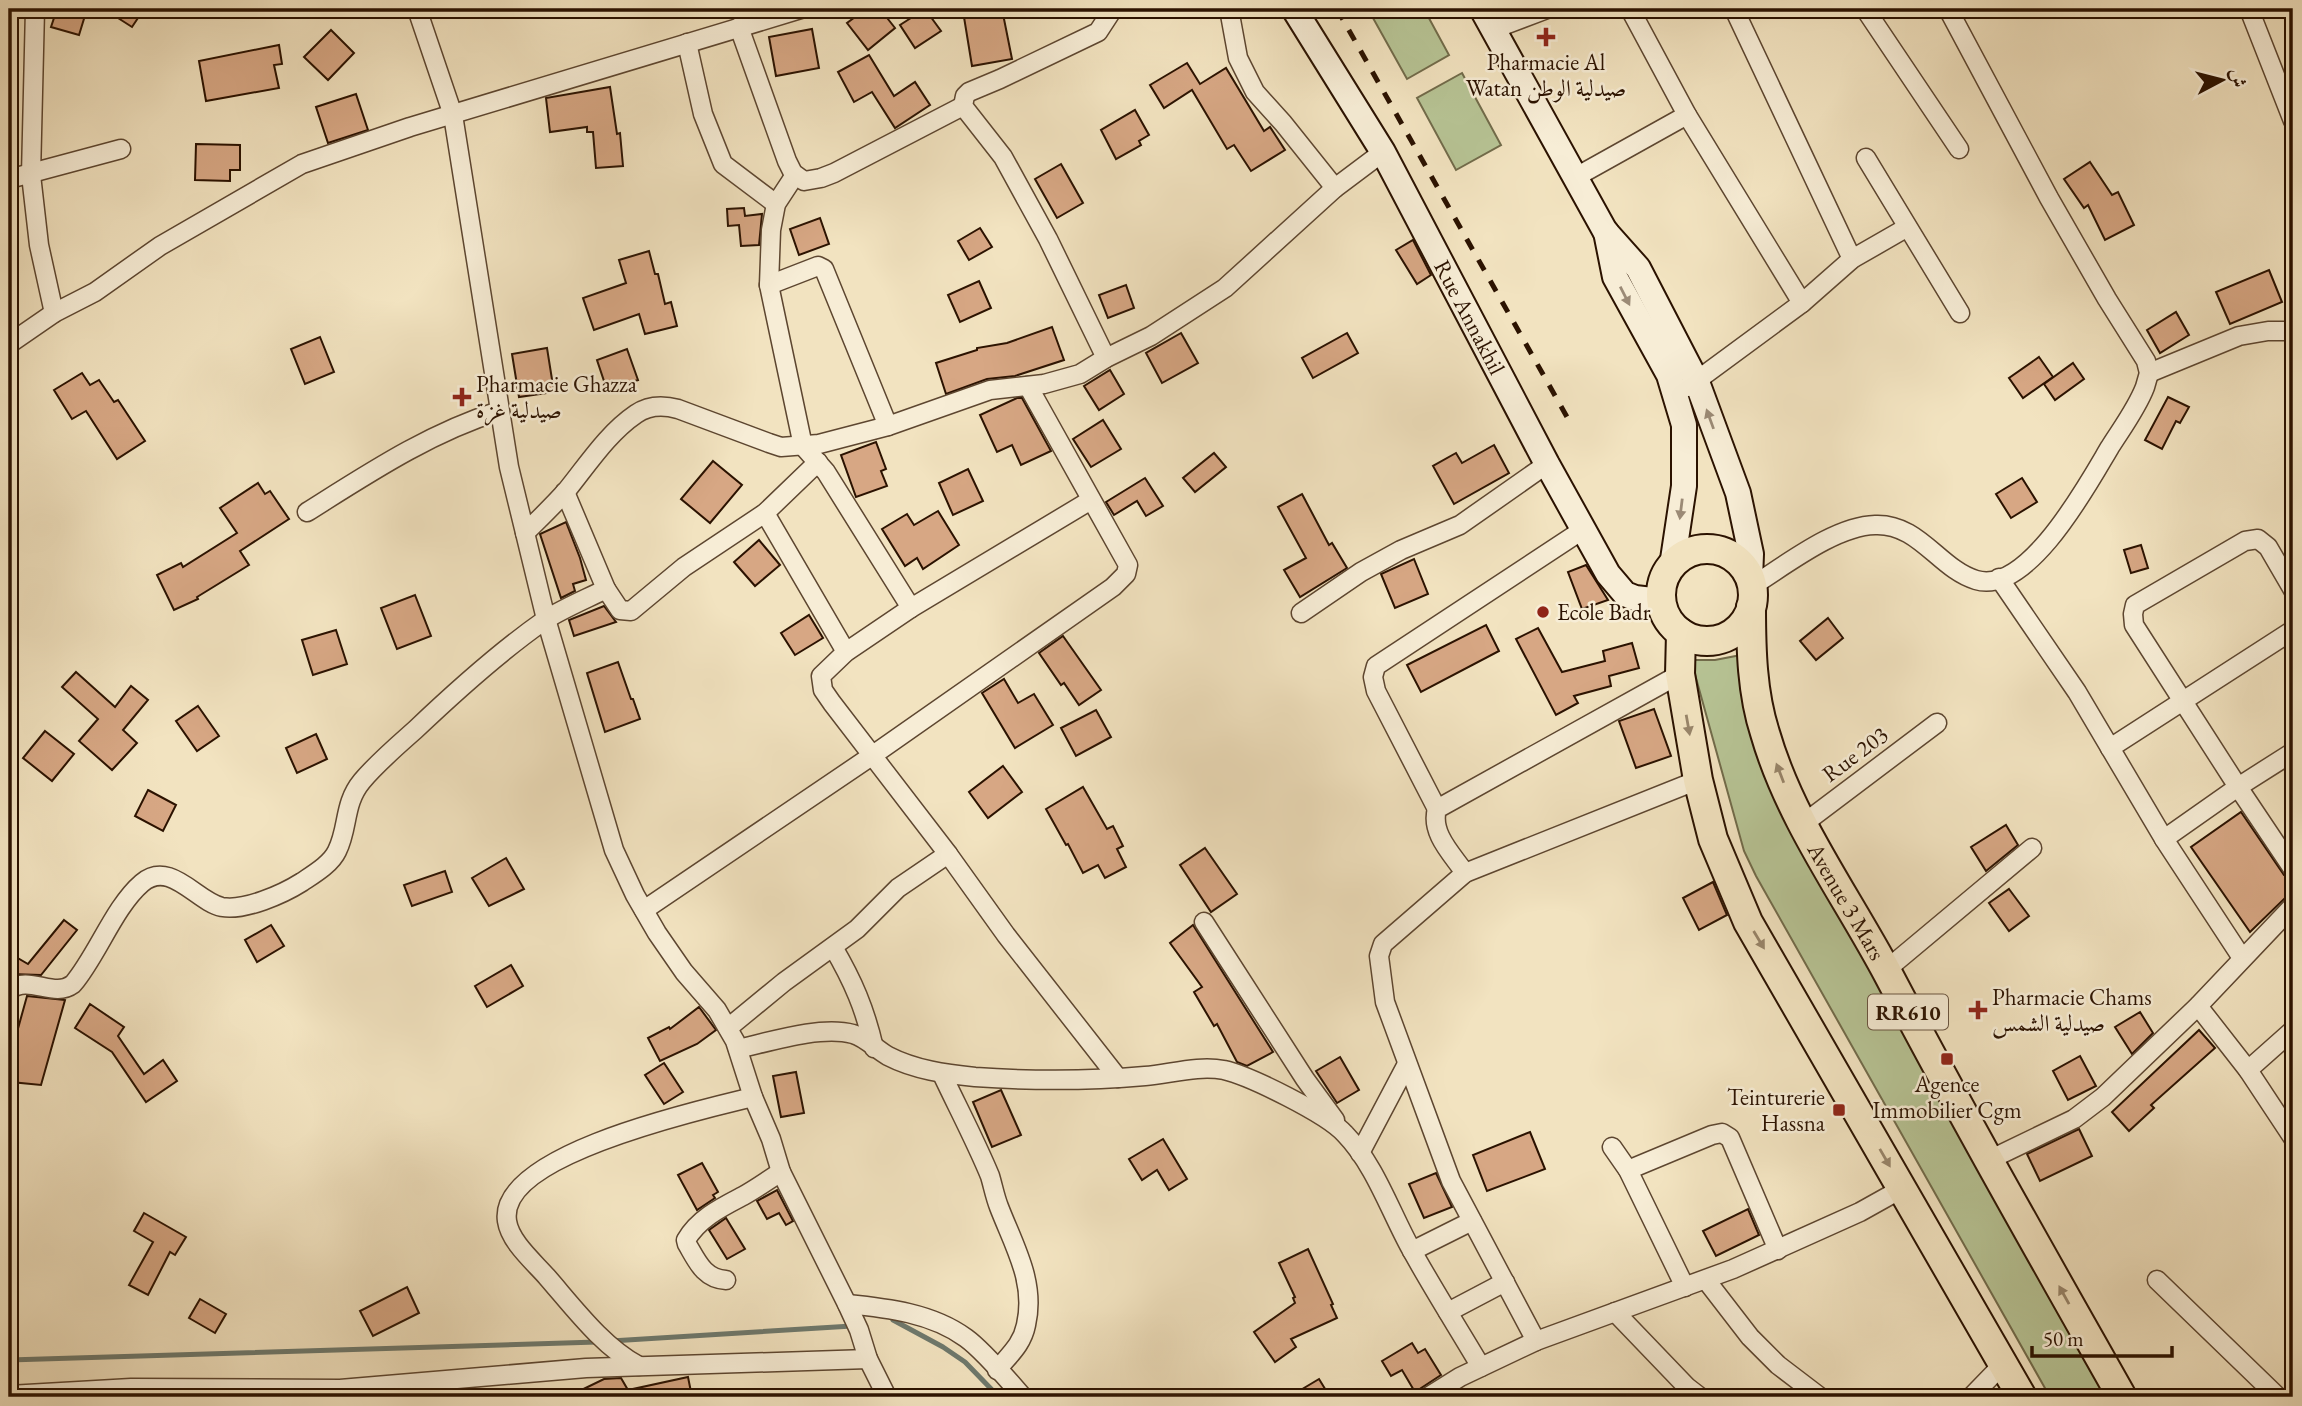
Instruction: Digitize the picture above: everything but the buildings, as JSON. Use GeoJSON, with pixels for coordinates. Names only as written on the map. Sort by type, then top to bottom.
{"type":"FeatureCollection","features":[{"type":"Feature","properties":{"kind":"main road","name":"Rue Annakhil"},"geometry":{"type":"LineString","coordinates":[[1294,9],[1383,152],[1547,464],[1616,586],[1635,598],[1661,601]]}},
{"type":"Feature","properties":{"kind":"main road","name":"RR610"},"geometry":{"type":"LineString","coordinates":[[1488,19],[1605,231],[1638,268],[1686,388],[1738,494],[1751,554],[1751,591]]}},
{"type":"Feature","properties":{"kind":"main road","name":"RR610"},"geometry":{"type":"LineString","coordinates":[[1661,601],[1661,590],[1672,566],[1683,495],[1686,388]]}},
{"type":"Feature","properties":{"kind":"main road"},"geometry":{"type":"LineString","coordinates":[[1661,601],[1668,619],[1681,633],[1704,641],[1729,636],[1746,619],[1751,591],[1742,565],[1729,555],[1714,550],[1699,550],[1684,555],[1672,566]]}},
{"type":"Feature","properties":{"kind":"main road","name":"Avenue 3 Mars"},"geometry":{"type":"LineString","coordinates":[[1751,591],[1751,655],[1764,733],[1786,790],[2122,1397]]}},
{"type":"Feature","properties":{"kind":"main road"},"geometry":{"type":"LineString","coordinates":[[1681,633],[1680,674],[1698,780],[1713,839],[1748,922],[2022,1397]]}},
{"type":"Feature","properties":{"kind":"street"},"geometry":{"type":"LineString","coordinates":[[36,9],[31,175],[39,245],[54,313]]}},
{"type":"Feature","properties":{"kind":"street"},"geometry":{"type":"LineString","coordinates":[[417,9],[453,115],[499,411],[524,533],[614,850],[644,910],[684,972],[717,1010],[728,1028],[738,1049],[781,1172],[847,1304],[868,1359],[887,1397]]}},
{"type":"Feature","properties":{"kind":"street"},"geometry":{"type":"LineString","coordinates":[[9,344],[54,313],[95,292],[160,246],[302,164],[801,9]]}},
{"type":"Feature","properties":{"kind":"street"},"geometry":{"type":"LineString","coordinates":[[1106,358],[1048,239],[1003,158],[963,106],[965,96],[969,92],[1098,32],[1112,9]]}},
{"type":"Feature","properties":{"kind":"street"},"geometry":{"type":"LineString","coordinates":[[1228,9],[1238,58],[1255,92],[1335,188]]}},
{"type":"Feature","properties":{"kind":"street"},"geometry":{"type":"LineString","coordinates":[[1488,19],[1546,9]]}},
{"type":"Feature","properties":{"kind":"street"},"geometry":{"type":"LineString","coordinates":[[1630,9],[1687,115],[1802,303]]}},
{"type":"Feature","properties":{"kind":"street"},"geometry":{"type":"LineString","coordinates":[[1734,9],[1852,259]]}},
{"type":"Feature","properties":{"kind":"street"},"geometry":{"type":"LineString","coordinates":[[1866,9],[1959,149]]}},
{"type":"Feature","properties":{"kind":"street"},"geometry":{"type":"LineString","coordinates":[[1751,591],[1842,531],[1878,525],[1895,528],[1916,538],[1975,580],[1987,582],[2013,571],[2040,550],[2069,514],[2143,393],[2149,373],[2146,361],[2049,198],[1948,9]]}},
{"type":"Feature","properties":{"kind":"street"},"geometry":{"type":"LineString","coordinates":[[2249,9],[2293,121]]}},
{"type":"Feature","properties":{"kind":"street"},"geometry":{"type":"LineString","coordinates":[[739,27],[787,161],[795,175],[804,181],[821,178],[963,106]]}},
{"type":"Feature","properties":{"kind":"street"},"geometry":{"type":"LineString","coordinates":[[687,43],[703,114],[723,163],[776,204]]}},
{"type":"Feature","properties":{"kind":"street"},"geometry":{"type":"LineString","coordinates":[[1574,178],[1687,115]]}},
{"type":"Feature","properties":{"kind":"street"},"geometry":{"type":"LineString","coordinates":[[9,179],[121,149]]}},
{"type":"Feature","properties":{"kind":"street"},"geometry":{"type":"LineString","coordinates":[[524,533],[565,492],[602,446],[624,424],[637,413],[656,406],[678,409],[782,447],[803,446],[888,426],[990,390],[1028,386],[1080,374],[1151,336],[1225,288],[1335,188],[1383,152]]}},
{"type":"Feature","properties":{"kind":"street"},"geometry":{"type":"LineString","coordinates":[[1866,158],[1960,313]]}},
{"type":"Feature","properties":{"kind":"street"},"geometry":{"type":"LineString","coordinates":[[795,175],[776,204],[771,230],[769,285],[803,446],[826,472],[911,608]]}},
{"type":"Feature","properties":{"kind":"street"},"geometry":{"type":"LineString","coordinates":[[1686,388],[1802,303],[1852,259],[1906,228]]}},
{"type":"Feature","properties":{"kind":"street"},"geometry":{"type":"LineString","coordinates":[[769,285],[818,266],[824,269],[888,426]]}},
{"type":"Feature","properties":{"kind":"street"},"geometry":{"type":"LineString","coordinates":[[2149,373],[2239,336],[2268,331],[2293,331]]}},
{"type":"Feature","properties":{"kind":"street"},"geometry":{"type":"LineString","coordinates":[[644,910],[873,755],[1113,587],[1126,574],[1128,565],[1028,386]]}},
{"type":"Feature","properties":{"kind":"street"},"geometry":{"type":"LineString","coordinates":[[307,512],[408,449],[465,422],[499,411]]}},
{"type":"Feature","properties":{"kind":"street"},"geometry":{"type":"LineString","coordinates":[[565,492],[606,589],[620,610],[631,611],[684,567],[765,513],[818,462]]}},
{"type":"Feature","properties":{"kind":"street"},"geometry":{"type":"LineString","coordinates":[[1301,613],[1361,572],[1401,550],[1460,524],[1547,464]]}},
{"type":"Feature","properties":{"kind":"street"},"geometry":{"type":"LineString","coordinates":[[1091,500],[911,608],[846,652],[821,676],[823,690],[1006,935],[1118,1078]]}},
{"type":"Feature","properties":{"kind":"street"},"geometry":{"type":"LineString","coordinates":[[765,513],[846,652]]}},
{"type":"Feature","properties":{"kind":"street"},"geometry":{"type":"LineString","coordinates":[[1465,873],[1437,832],[1434,819],[1437,809],[1376,691],[1373,677],[1376,666],[1584,529]]}},
{"type":"Feature","properties":{"kind":"street"},"geometry":{"type":"LineString","coordinates":[[2293,590],[2269,547],[2258,540],[2245,541],[2135,605],[2133,614],[2134,625],[2293,869]]}},
{"type":"Feature","properties":{"kind":"street"},"geometry":{"type":"LineString","coordinates":[[1999,578],[2077,692],[2164,839],[2242,958]]}},
{"type":"Feature","properties":{"kind":"street"},"geometry":{"type":"LineString","coordinates":[[9,990],[19,984],[53,990],[70,987],[79,978],[127,900],[149,879],[156,877],[176,880],[211,903],[232,908],[262,901],[301,883],[332,859],[338,850],[351,798],[363,779],[455,691],[547,620],[606,589]]}},
{"type":"Feature","properties":{"kind":"street"},"geometry":{"type":"LineString","coordinates":[[2110,748],[2293,630]]}},
{"type":"Feature","properties":{"kind":"street"},"geometry":{"type":"LineString","coordinates":[[1437,809],[1680,674]]}},
{"type":"Feature","properties":{"kind":"street","name":"Rue 203"},"geometry":{"type":"LineString","coordinates":[[1803,824],[1937,723]]}},
{"type":"Feature","properties":{"kind":"street"},"geometry":{"type":"LineString","coordinates":[[2164,839],[2293,752]]}},
{"type":"Feature","properties":{"kind":"street"},"geometry":{"type":"LineString","coordinates":[[1536,1341],[1451,1181],[1385,1002],[1379,956],[1383,944],[1465,873],[1698,780]]}},
{"type":"Feature","properties":{"kind":"street"},"geometry":{"type":"LineString","coordinates":[[1886,970],[2032,848]]}},
{"type":"Feature","properties":{"kind":"street"},"geometry":{"type":"LineString","coordinates":[[728,1028],[784,982],[857,929],[898,888],[948,854]]}},
{"type":"Feature","properties":{"kind":"street"},"geometry":{"type":"LineString","coordinates":[[1989,1160],[2074,1119],[2103,1097],[2198,1006],[2293,906]]}},
{"type":"Feature","properties":{"kind":"street"},"geometry":{"type":"LineString","coordinates":[[1204,922],[1305,1079],[1360,1153],[1412,1251],[1481,1367]]}},
{"type":"Feature","properties":{"kind":"street"},"geometry":{"type":"LineString","coordinates":[[833,947],[860,998],[874,1048]]}},
{"type":"Feature","properties":{"kind":"street"},"geometry":{"type":"LineString","coordinates":[[2198,1006],[2248,1070],[2293,1138]]}},
{"type":"Feature","properties":{"kind":"street"},"geometry":{"type":"LineString","coordinates":[[2248,1070],[2293,1030]]}},
{"type":"Feature","properties":{"kind":"street"},"geometry":{"type":"LineString","coordinates":[[738,1049],[799,1034],[839,1032],[853,1034],[891,1058],[942,1074],[1020,1080],[1118,1078],[1200,1069],[1224,1070],[1298,1102],[1322,1115],[1345,1133]]}},
{"type":"Feature","properties":{"kind":"street"},"geometry":{"type":"LineString","coordinates":[[1360,1153],[1408,1064]]}},
{"type":"Feature","properties":{"kind":"street"},"geometry":{"type":"LineString","coordinates":[[942,1074],[989,1176],[1026,1277],[1029,1307],[1023,1337],[1019,1346],[998,1370]]}},
{"type":"Feature","properties":{"kind":"street"},"geometry":{"type":"LineString","coordinates":[[639,1366],[618,1352],[586,1321],[521,1246],[507,1222],[510,1202],[534,1175],[554,1161],[612,1137],[669,1118],[753,1097]]}},
{"type":"Feature","properties":{"kind":"street"},"geometry":{"type":"LineString","coordinates":[[1628,1170],[1722,1133],[1730,1138],[1778,1250]]}},
{"type":"Feature","properties":{"kind":"street"},"geometry":{"type":"LineString","coordinates":[[1612,1147],[1628,1170],[1685,1287]]}},
{"type":"Feature","properties":{"kind":"street"},"geometry":{"type":"LineString","coordinates":[[726,1280],[711,1278],[704,1272],[686,1240],[697,1226],[720,1207],[747,1194],[781,1172]]}},
{"type":"Feature","properties":{"kind":"street"},"geometry":{"type":"LineString","coordinates":[[1427,1397],[1460,1377],[1536,1341],[1706,1280],[1778,1250],[1860,1212],[1903,1188]]}},
{"type":"Feature","properties":{"kind":"street"},"geometry":{"type":"LineString","coordinates":[[1412,1251],[1472,1221]]}},
{"type":"Feature","properties":{"kind":"street"},"geometry":{"type":"LineString","coordinates":[[1706,1280],[1750,1337],[1778,1365],[1820,1397]]}},
{"type":"Feature","properties":{"kind":"street"},"geometry":{"type":"LineString","coordinates":[[2157,1280],[2278,1397]]}},
{"type":"Feature","properties":{"kind":"street"},"geometry":{"type":"LineString","coordinates":[[1448,1312],[1505,1282]]}},
{"type":"Feature","properties":{"kind":"street"},"geometry":{"type":"LineString","coordinates":[[847,1304],[883,1307],[943,1325],[967,1338],[1023,1397]]}},
{"type":"Feature","properties":{"kind":"street"},"geometry":{"type":"LineString","coordinates":[[1615,1312],[1687,1387],[1700,1397]]}},
{"type":"Feature","properties":{"kind":"street"},"geometry":{"type":"LineString","coordinates":[[9,1395],[131,1388],[340,1389],[486,1375],[639,1366],[868,1359]]}},
{"type":"Feature","properties":{"kind":"street"},"geometry":{"type":"LineString","coordinates":[[1971,1397],[2003,1364]]}},
{"type":"Feature","properties":{"kind":"green space"},"geometry":{"type":"Polygon","coordinates":[[[1368,9],[1424,9],[1449,55],[1407,79],[1368,9]]]}},
{"type":"Feature","properties":{"kind":"green space"},"geometry":{"type":"Polygon","coordinates":[[[1462,73],[1501,145],[1456,170],[1417,98],[1462,73]]]}},
{"type":"Feature","properties":{"kind":"green space"},"geometry":{"type":"Polygon","coordinates":[[[1741,655],[1754,727],[2114,1397],[2050,1397],[1756,876],[1744,851],[1691,660],[1715,660],[1741,655]]]}},
{"type":"Feature","properties":{"kind":"waterway"},"geometry":{"type":"LineString","coordinates":[[893,1320],[965,1362],[999,1397]]}},
{"type":"Feature","properties":{"kind":"waterway"},"geometry":{"type":"LineString","coordinates":[[611,1341],[852,1326]]}},
{"type":"Feature","properties":{"kind":"waterway"},"geometry":{"type":"LineString","coordinates":[[9,1360],[597,1342]]}},
{"type":"Feature","properties":{"kind":"railway"},"geometry":{"type":"LineString","coordinates":[[1337,9],[1571,424]]}},
{"type":"Feature","properties":{"kind":"place","name":"Pharmacie Al Watan صيدلية الوطن"},"geometry":{"type":"Point","coordinates":[1546,37]}},
{"type":"Feature","properties":{"kind":"place","name":"Pharmacie Ghazza صيدلية غزة"},"geometry":{"type":"Point","coordinates":[462,397]}},
{"type":"Feature","properties":{"kind":"place","name":"Ecole Badr"},"geometry":{"type":"Point","coordinates":[1543,612]}},
{"type":"Feature","properties":{"kind":"place","name":"Pharmacie Chams صيدلية الشمس"},"geometry":{"type":"Point","coordinates":[1978,1010]}},
{"type":"Feature","properties":{"kind":"place","name":"Agence Immobilier Cgm"},"geometry":{"type":"Point","coordinates":[1947,1059]}},
{"type":"Feature","properties":{"kind":"place","name":"Teinturerie Hassna"},"geometry":{"type":"Point","coordinates":[1839,1110]}}]}
